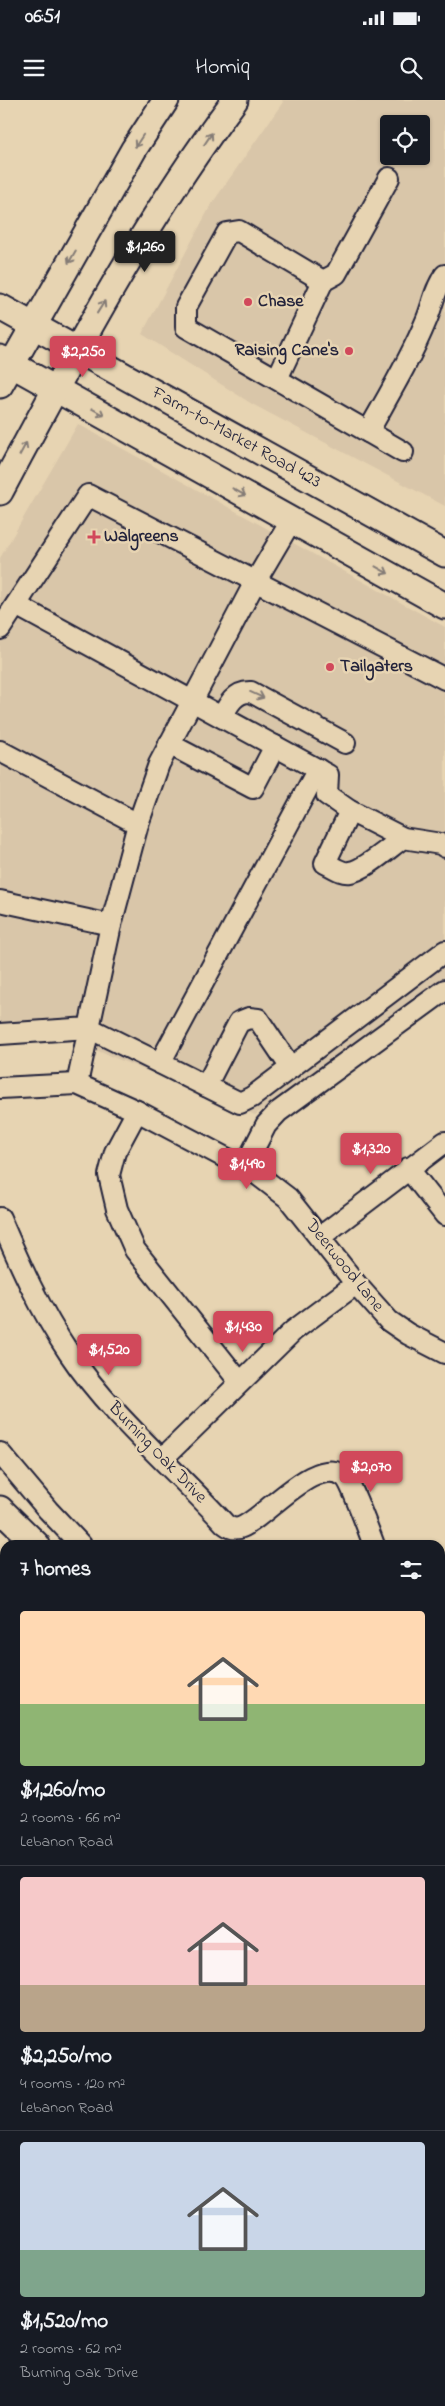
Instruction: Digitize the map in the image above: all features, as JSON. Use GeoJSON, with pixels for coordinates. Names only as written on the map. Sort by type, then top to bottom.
{"type":"FeatureCollection","features":[{"type":"Feature","properties":{"kind":"main road"},"geometry":{"type":"LineString","coordinates":[[166,100],[134,149],[32,326],[4,369],[55,388],[445,606]]}},
{"type":"Feature","properties":{"kind":"main road"},"geometry":{"type":"LineString","coordinates":[[0,492],[76,349],[181,178],[235,100]]}},
{"type":"Feature","properties":{"kind":"main road","name":"Farm-to-Market Road 423"},"geometry":{"type":"LineString","coordinates":[[0,307],[445,554]]}},
{"type":"Feature","properties":{"kind":"main road"},"geometry":{"type":"LineString","coordinates":[[0,1509],[32,1540]]}},
{"type":"Feature","properties":{"kind":"street"},"geometry":{"type":"LineString","coordinates":[[276,379],[323,281],[336,274],[389,178]]}},
{"type":"Feature","properties":{"kind":"street"},"geometry":{"type":"LineString","coordinates":[[323,281],[239,231],[227,233],[186,307],[186,327],[403,452]]}},
{"type":"Feature","properties":{"kind":"street"},"geometry":{"type":"LineString","coordinates":[[368,432],[427,321],[435,291],[445,275]]}},
{"type":"Feature","properties":{"kind":"street"},"geometry":{"type":"LineString","coordinates":[[0,629],[88,495],[445,679]]}},
{"type":"Feature","properties":{"kind":"street"},"geometry":{"type":"LineString","coordinates":[[77,1084],[111,925],[138,824],[159,764],[254,582],[291,520]]}},
{"type":"Feature","properties":{"kind":"street"},"geometry":{"type":"LineString","coordinates":[[16,605],[328,775],[327,795],[350,811],[403,838],[441,844],[445,847]]}},
{"type":"Feature","properties":{"kind":"street"},"geometry":{"type":"LineString","coordinates":[[222,717],[234,697],[242,693],[251,692],[345,743]]}},
{"type":"Feature","properties":{"kind":"street"},"geometry":{"type":"LineString","coordinates":[[169,744],[253,788],[275,746]]}},
{"type":"Feature","properties":{"kind":"street"},"geometry":{"type":"LineString","coordinates":[[0,751],[138,824]]}},
{"type":"Feature","properties":{"kind":"street"},"geometry":{"type":"LineString","coordinates":[[160,1062],[318,769]]}},
{"type":"Feature","properties":{"kind":"street"},"geometry":{"type":"LineString","coordinates":[[350,811],[325,863],[349,873],[359,869],[403,838]]}},
{"type":"Feature","properties":{"kind":"street"},"geometry":{"type":"LineString","coordinates":[[0,901],[111,925]]}},
{"type":"Feature","properties":{"kind":"street"},"geometry":{"type":"LineString","coordinates":[[0,1034],[89,1028],[240,1102],[252,1097],[445,951]]}},
{"type":"Feature","properties":{"kind":"street"},"geometry":{"type":"LineString","coordinates":[[244,1168],[266,1125],[278,1112],[445,990]]}},
{"type":"Feature","properties":{"kind":"street"},"geometry":{"type":"LineString","coordinates":[[206,1086],[239,1022],[249,1018],[258,1019],[291,1068]]}},
{"type":"Feature","properties":{"kind":"street","name":"Deerwood Lane"},"geometry":{"type":"LineString","coordinates":[[0,1088],[77,1084],[137,1111],[258,1176],[288,1198],[356,1284],[389,1321],[408,1334],[445,1352]]}},
{"type":"Feature","properties":{"kind":"street"},"geometry":{"type":"LineString","coordinates":[[137,1111],[115,1152],[108,1175],[117,1209],[135,1250],[239,1381]]}},
{"type":"Feature","properties":{"kind":"street"},"geometry":{"type":"LineString","coordinates":[[320,1237],[408,1168],[445,1142]]}},
{"type":"Feature","properties":{"kind":"street"},"geometry":{"type":"LineString","coordinates":[[408,1168],[445,1215]]}},
{"type":"Feature","properties":{"kind":"street","name":"Burning Oak Drive"},"geometry":{"type":"LineString","coordinates":[[0,1218],[31,1290],[69,1354],[118,1416],[163,1458],[224,1524],[232,1528],[242,1528],[278,1498],[323,1471],[334,1471],[348,1480],[372,1540]]}},
{"type":"Feature","properties":{"kind":"street"},"geometry":{"type":"LineString","coordinates":[[163,1458],[239,1381],[293,1330],[356,1284]]}},
{"type":"Feature","properties":{"kind":"street"},"geometry":{"type":"LineString","coordinates":[[0,1452],[48,1510],[76,1540]]}},
{"type":"Feature","properties":{"kind":"shaded area"},"geometry":{"type":"Polygon","coordinates":[[[282,100],[445,100],[445,506],[252,404],[142,334],[211,205],[283,102],[282,100]]]}},
{"type":"Feature","properties":{"kind":"shaded area"},"geometry":{"type":"Polygon","coordinates":[[[78,424],[445,627],[445,977],[255,1115],[71,1040],[0,1046],[0,558],[78,424]]]}},
{"type":"Feature","properties":{"kind":"place","name":"Chase"},"geometry":{"type":"Point","coordinates":[248,302]}},
{"type":"Feature","properties":{"kind":"place","name":"Raising Cane's"},"geometry":{"type":"Point","coordinates":[349,351]}},
{"type":"Feature","properties":{"kind":"place","name":"Walgreens"},"geometry":{"type":"Point","coordinates":[94,537]}},
{"type":"Feature","properties":{"kind":"place","name":"Tailgaters"},"geometry":{"type":"Point","coordinates":[330,667]}}]}
